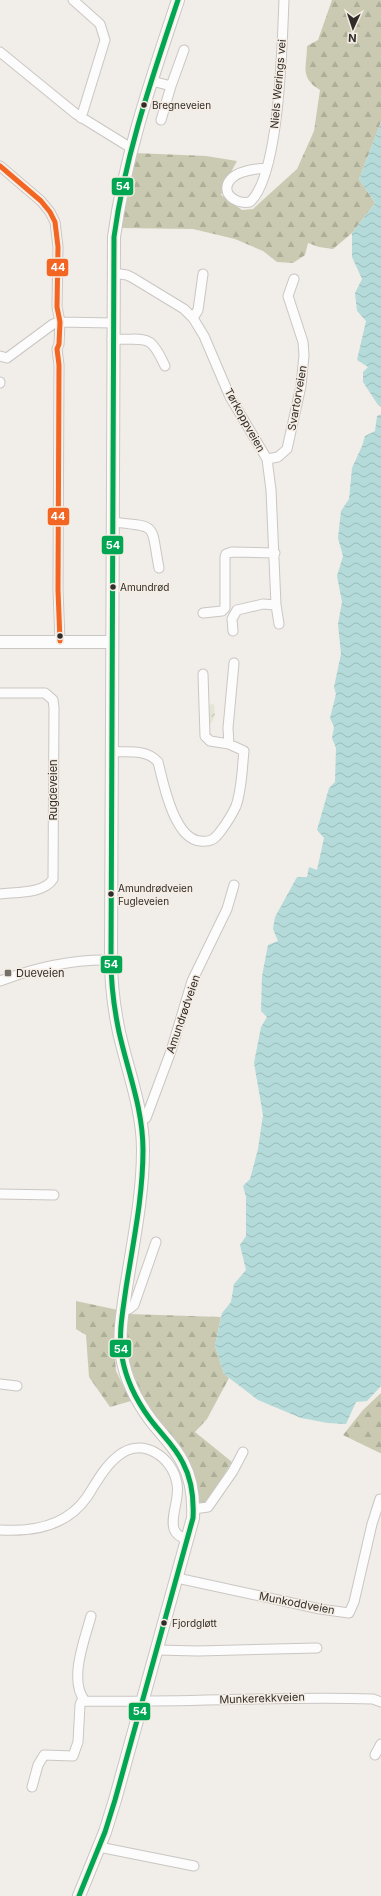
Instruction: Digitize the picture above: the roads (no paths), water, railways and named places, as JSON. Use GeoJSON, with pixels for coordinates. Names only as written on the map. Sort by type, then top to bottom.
{"type":"FeatureCollection","features":[{"type":"Feature","properties":{"kind":"main road"},"geometry":{"type":"LineString","coordinates":[[79,1896],[99,1847],[115,1800],[188,1540],[193,1508],[191,1484],[183,1463],[175,1448],[139,1403],[128,1382],[122,1355],[120,1337],[142,1169],[143,1143],[137,1098],[115,1012],[111,960],[112,339],[114,238],[118,208],[131,148],[178,0]]}},
{"type":"Feature","properties":{"kind":"main road"},"geometry":{"type":"LineString","coordinates":[[0,642],[112,642]]}},
{"type":"Feature","properties":{"kind":"street"},"geometry":{"type":"LineString","coordinates":[[74,0],[100,24],[105,40],[81,118]]}},
{"type":"Feature","properties":{"kind":"street","name":"Niels Werings vei"},"geometry":{"type":"LineString","coordinates":[[266,168],[251,170],[233,177],[228,184],[230,197],[237,203],[250,202],[256,197],[261,188],[266,168],[276,120],[280,88],[284,0]]}},
{"type":"Feature","properties":{"kind":"street"},"geometry":{"type":"LineString","coordinates":[[161,120],[184,50]]}},
{"type":"Feature","properties":{"kind":"street"},"geometry":{"type":"LineString","coordinates":[[0,52],[81,118],[131,148]]}},
{"type":"Feature","properties":{"kind":"street"},"geometry":{"type":"LineString","coordinates":[[152,81],[172,86]]}},
{"type":"Feature","properties":{"kind":"street"},"geometry":{"type":"LineString","coordinates":[[0,166],[41,201],[50,212],[55,222],[58,247],[58,308],[60,322],[59,344],[57,349],[59,365],[57,471],[60,641]]}},
{"type":"Feature","properties":{"kind":"street","name":"Tørkoppveien"},"geometry":{"type":"LineString","coordinates":[[113,274],[127,275],[133,278],[184,309],[193,318],[204,336],[230,397],[267,459],[271,490],[275,553],[276,604],[279,624]]}},
{"type":"Feature","properties":{"kind":"street"},"geometry":{"type":"LineString","coordinates":[[193,318],[198,310],[203,274]]}},
{"type":"Feature","properties":{"kind":"street","name":"Svartorveien"},"geometry":{"type":"LineString","coordinates":[[267,459],[278,457],[287,449],[302,386],[304,355],[303,342],[288,296],[294,279]]}},
{"type":"Feature","properties":{"kind":"street"},"geometry":{"type":"LineString","coordinates":[[2,359],[53,324],[60,322],[113,323]]}},
{"type":"Feature","properties":{"kind":"street"},"geometry":{"type":"LineString","coordinates":[[112,339],[142,338],[148,340],[156,348],[165,366]]}},
{"type":"Feature","properties":{"kind":"street"},"geometry":{"type":"LineString","coordinates":[[112,522],[141,524],[150,529],[155,541],[160,568]]}},
{"type":"Feature","properties":{"kind":"street"},"geometry":{"type":"LineString","coordinates":[[203,613],[222,611],[225,608],[226,554],[232,552],[275,553]]}},
{"type":"Feature","properties":{"kind":"street"},"geometry":{"type":"LineString","coordinates":[[232,631],[232,619],[237,610],[263,604],[276,604]]}},
{"type":"Feature","properties":{"kind":"street"},"geometry":{"type":"LineString","coordinates":[[229,744],[228,728],[234,663]]}},
{"type":"Feature","properties":{"kind":"street"},"geometry":{"type":"LineString","coordinates":[[111,752],[141,752],[154,757],[158,762],[168,800],[183,829],[196,841],[207,842],[215,839],[229,820],[236,806],[239,796],[244,751],[229,744],[210,741],[205,736],[203,674]]}},
{"type":"Feature","properties":{"kind":"street","name":"Rugdeveien"},"geometry":{"type":"LineString","coordinates":[[0,693],[45,693],[53,700],[54,708],[53,879],[50,883],[39,889],[0,894]]}},
{"type":"Feature","properties":{"kind":"street","name":"Amundrødveien"},"geometry":{"type":"LineString","coordinates":[[141,1121],[146,1118],[171,1051],[192,981],[227,909],[234,885]]}},
{"type":"Feature","properties":{"kind":"street"},"geometry":{"type":"LineString","coordinates":[[0,981],[49,967],[87,961],[111,960]]}},
{"type":"Feature","properties":{"kind":"street"},"geometry":{"type":"LineString","coordinates":[[0,1194],[54,1195]]}},
{"type":"Feature","properties":{"kind":"street"},"geometry":{"type":"LineString","coordinates":[[123,1310],[134,1305],[156,1242]]}},
{"type":"Feature","properties":{"kind":"street"},"geometry":{"type":"LineString","coordinates":[[0,1384],[17,1386]]}},
{"type":"Feature","properties":{"kind":"street"},"geometry":{"type":"LineString","coordinates":[[0,1530],[50,1526],[63,1519],[84,1501],[109,1464],[119,1454],[132,1449],[142,1449],[156,1453],[165,1458],[172,1468],[178,1494],[174,1518],[174,1529],[177,1534],[188,1540]]}},
{"type":"Feature","properties":{"kind":"street"},"geometry":{"type":"LineString","coordinates":[[193,1508],[203,1509],[208,1507],[233,1471],[243,1452]]}},
{"type":"Feature","properties":{"kind":"street","name":"Munkoddveien"},"geometry":{"type":"LineString","coordinates":[[177,1578],[320,1609],[349,1613],[354,1602],[372,1524],[380,1499]]}},
{"type":"Feature","properties":{"kind":"street"},"geometry":{"type":"LineString","coordinates":[[32,1787],[38,1765],[44,1755],[73,1756],[78,1742],[80,1705],[81,1702],[85,1701],[80,1693],[79,1668],[82,1647],[91,1616]]}},
{"type":"Feature","properties":{"kind":"street"},"geometry":{"type":"LineString","coordinates":[[157,1650],[184,1651],[317,1648]]}},
{"type":"Feature","properties":{"kind":"street","name":"Munkerekkveien"},"geometry":{"type":"LineString","coordinates":[[85,1701],[142,1702],[314,1697],[373,1699],[381,1702]]}},
{"type":"Feature","properties":{"kind":"street"},"geometry":{"type":"LineString","coordinates":[[375,1755],[381,1744]]}},
{"type":"Feature","properties":{"kind":"street"},"geometry":{"type":"LineString","coordinates":[[99,1847],[194,1866]]}},
{"type":"Feature","properties":{"kind":"water"},"geometry":{"type":"Polygon","coordinates":[[[381,122],[381,407],[378,405],[363,382],[363,372],[368,367],[357,360],[366,321],[357,311],[355,293],[362,279],[352,257],[352,233],[375,203],[359,179],[381,122]]]}},
{"type":"Feature","properties":{"kind":"water"},"geometry":{"type":"Polygon","coordinates":[[[381,414],[381,1386],[367,1401],[356,1402],[346,1424],[328,1423],[301,1418],[258,1400],[224,1374],[215,1346],[222,1313],[231,1302],[234,1284],[246,1270],[240,1245],[246,1236],[246,1197],[243,1186],[250,1179],[258,1149],[263,1115],[254,1063],[261,1027],[267,1017],[261,1011],[262,976],[268,945],[278,941],[273,929],[275,917],[297,877],[307,877],[309,867],[317,870],[324,838],[317,830],[329,788],[335,782],[336,748],[332,738],[334,727],[330,718],[336,694],[334,687],[341,654],[338,624],[342,602],[337,576],[343,556],[338,538],[341,511],[349,499],[352,468],[365,436],[375,431],[377,416],[381,414]]]}},
{"type":"Feature","properties":{"kind":"place","name":"Bregneveien"},"geometry":{"type":"Point","coordinates":[144,105]}},
{"type":"Feature","properties":{"kind":"place","name":"Amundrød"},"geometry":{"type":"Point","coordinates":[113,587]}},
{"type":"Feature","properties":{"kind":"place","name":"Amundrødveien Fugleveien"},"geometry":{"type":"Point","coordinates":[111,894]}},
{"type":"Feature","properties":{"kind":"place","name":"Dueveien"},"geometry":{"type":"Point","coordinates":[8,973]}},
{"type":"Feature","properties":{"kind":"place","name":"Fjordgløtt"},"geometry":{"type":"Point","coordinates":[164,1623]}}]}
